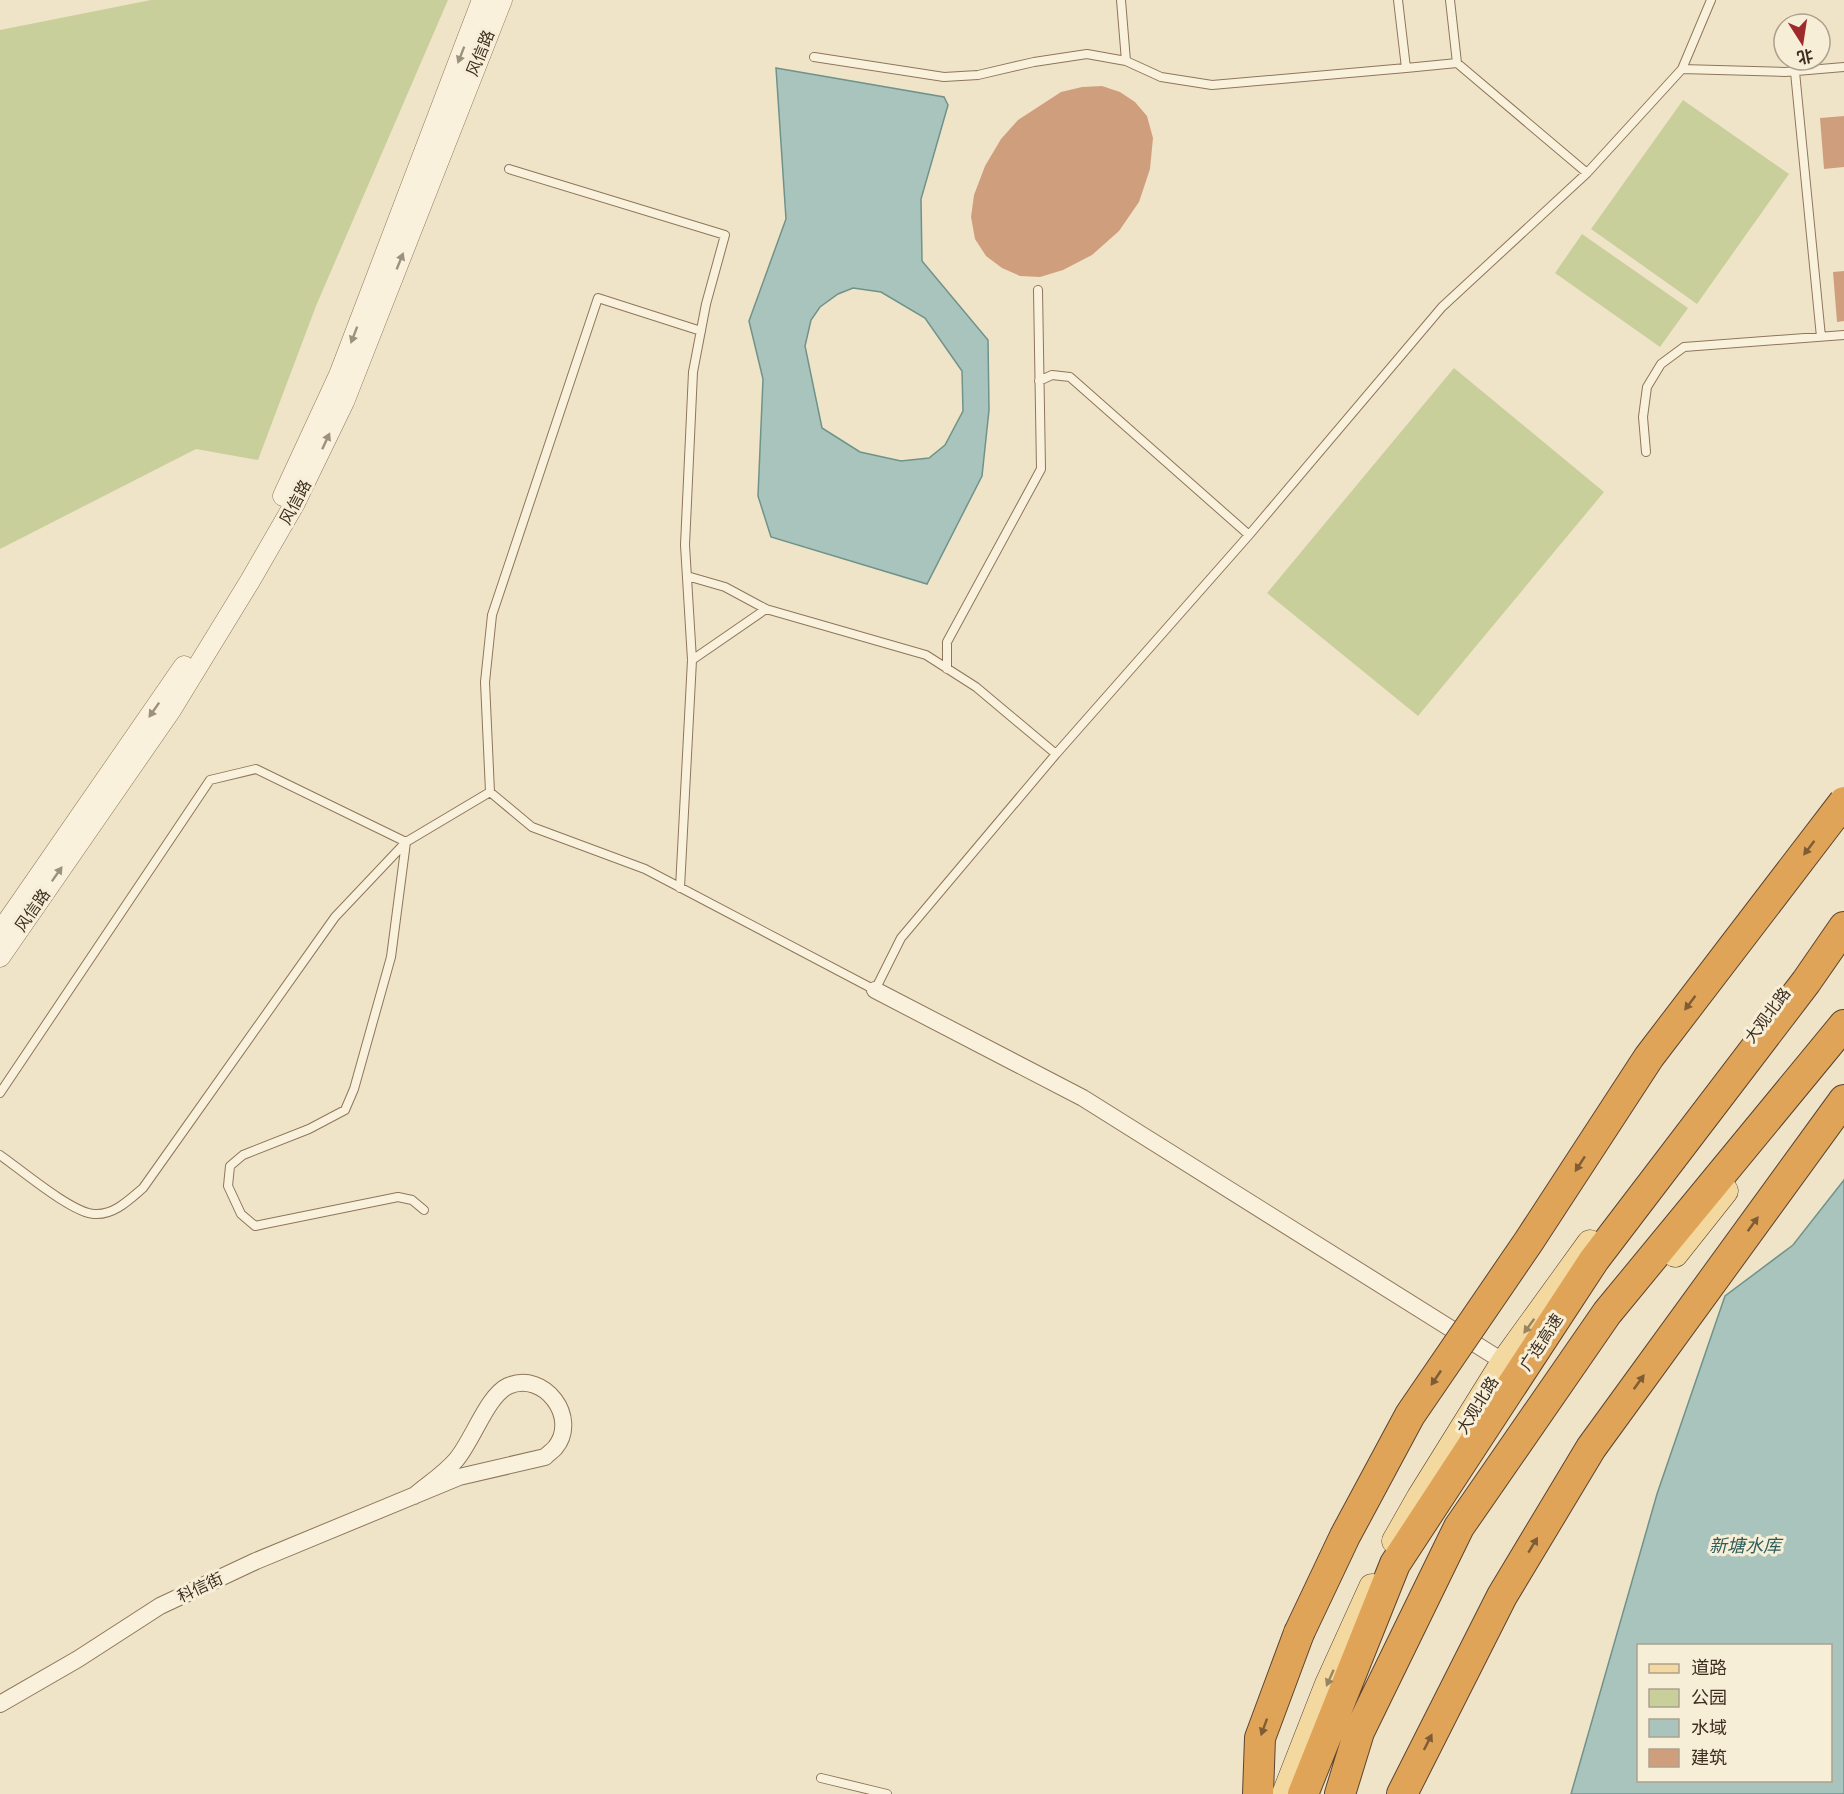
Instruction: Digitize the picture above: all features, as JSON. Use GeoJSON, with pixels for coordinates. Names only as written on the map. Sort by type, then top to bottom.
{"type":"FeatureCollection","features":[{"type":"Feature","properties":{"kind":"highway"},"geometry":{"type":"LineString","coordinates":[[1258,1794],[1260,1738],[1299,1633],[1345,1536],[1410,1415],[1529,1241],[1649,1057],[1844,802]]}},
{"type":"Feature","properties":{"kind":"highway","name":"广连高速"},"geometry":{"type":"LineString","coordinates":[[1303,1794],[1395,1564],[1594,1260],[1806,982],[1844,927]]}},
{"type":"Feature","properties":{"kind":"highway"},"geometry":{"type":"LineString","coordinates":[[1340,1794],[1359,1732],[1459,1527],[1607,1313],[1844,1025]]}},
{"type":"Feature","properties":{"kind":"highway"},"geometry":{"type":"LineString","coordinates":[[1402,1794],[1502,1596],[1591,1448],[1844,1100]]}},
{"type":"Feature","properties":{"kind":"main road","name":"大观北路"},"geometry":{"type":"LineString","coordinates":[[1285,1794],[1328,1684],[1382,1566],[1420,1497],[1504,1362],[1567,1274],[1773,1008],[1844,912]]}},
{"type":"Feature","properties":{"kind":"main road"},"geometry":{"type":"LineString","coordinates":[[1352,1794],[1374,1728],[1431,1607],[1469,1539],[1531,1441],[1570,1382],[1704,1219],[1758,1146],[1844,1039]]}},
{"type":"Feature","properties":{"kind":"street","name":"风信路"},"geometry":{"type":"LineString","coordinates":[[0,932],[195,650],[245,568],[290,483],[339,375],[482,0]]}},
{"type":"Feature","properties":{"kind":"street","name":"风信路"},"geometry":{"type":"LineString","coordinates":[[0,957],[171,710],[295,503],[344,402],[502,0]]}},
{"type":"Feature","properties":{"kind":"street"},"geometry":{"type":"LineString","coordinates":[[875,990],[1083,1098],[1504,1362]]}},
{"type":"Feature","properties":{"kind":"street","name":"科信街"},"geometry":{"type":"LineString","coordinates":[[0,1704],[78,1659],[160,1606],[256,1561],[414,1496],[459,1477],[545,1457],[556,1448],[562,1434],[561,1409],[555,1398],[536,1384],[524,1382],[498,1393],[455,1461],[414,1496]]}},
{"type":"Feature","properties":{"kind":"lane"},"geometry":{"type":"LineString","coordinates":[[1121,0],[1126,61]]}},
{"type":"Feature","properties":{"kind":"lane"},"geometry":{"type":"LineString","coordinates":[[1398,0],[1406,68]]}},
{"type":"Feature","properties":{"kind":"lane"},"geometry":{"type":"LineString","coordinates":[[1450,0],[1457,63],[1587,173]]}},
{"type":"Feature","properties":{"kind":"lane"},"geometry":{"type":"LineString","coordinates":[[701,331],[598,298],[492,615],[485,682],[490,792],[532,827],[645,869],[875,990],[901,938],[1056,754],[1249,535],[1442,306],[1587,173],[1682,69],[1711,0]]}},
{"type":"Feature","properties":{"kind":"lane"},"geometry":{"type":"LineString","coordinates":[[814,57],[944,77],[978,75],[1034,62],[1087,54],[1126,61],[1161,77],[1212,85],[1457,63]]}},
{"type":"Feature","properties":{"kind":"lane"},"geometry":{"type":"LineString","coordinates":[[1682,69],[1772,71]]}},
{"type":"Feature","properties":{"kind":"lane"},"geometry":{"type":"LineString","coordinates":[[1795,72],[1821,337]]}},
{"type":"Feature","properties":{"kind":"lane"},"geometry":{"type":"LineString","coordinates":[[509,169],[724,235],[706,304],[693,372],[685,545],[692,660],[680,888]]}},
{"type":"Feature","properties":{"kind":"lane"},"geometry":{"type":"LineString","coordinates":[[947,669],[948,642],[1041,469],[1038,290]]}},
{"type":"Feature","properties":{"kind":"lane"},"geometry":{"type":"LineString","coordinates":[[1646,452],[1643,417],[1647,387],[1660,364],[1684,347],[1844,335]]}},
{"type":"Feature","properties":{"kind":"lane"},"geometry":{"type":"LineString","coordinates":[[1039,381],[1052,375],[1070,376],[1249,535]]}},
{"type":"Feature","properties":{"kind":"lane"},"geometry":{"type":"LineString","coordinates":[[687,576],[725,587],[766,609],[926,655],[976,687],[1056,754]]}},
{"type":"Feature","properties":{"kind":"lane"},"geometry":{"type":"LineString","coordinates":[[692,660],[766,609]]}},
{"type":"Feature","properties":{"kind":"lane"},"geometry":{"type":"LineString","coordinates":[[0,1093],[210,780],[256,769],[406,842]]}},
{"type":"Feature","properties":{"kind":"lane"},"geometry":{"type":"LineString","coordinates":[[0,1155],[75,1208],[95,1214],[118,1209],[143,1188],[335,916],[406,842],[490,792]]}},
{"type":"Feature","properties":{"kind":"lane"},"geometry":{"type":"LineString","coordinates":[[406,842],[391,957],[354,1089],[345,1110],[309,1129],[243,1155],[230,1166],[228,1186],[241,1214],[255,1226],[399,1197],[412,1200],[424,1210]]}},
{"type":"Feature","properties":{"kind":"lane"},"geometry":{"type":"LineString","coordinates":[[821,1778],[886,1794]]}},
{"type":"Feature","properties":{"kind":"green space"},"geometry":{"type":"Polygon","coordinates":[[[151,0],[448,0],[316,306],[258,460],[196,449],[0,549],[0,30],[151,0]]]}},
{"type":"Feature","properties":{"kind":"green space"},"geometry":{"type":"Polygon","coordinates":[[[1683,100],[1789,174],[1697,304],[1591,229],[1683,100]]]}},
{"type":"Feature","properties":{"kind":"green space"},"geometry":{"type":"Polygon","coordinates":[[[1582,234],[1688,308],[1660,347],[1555,273],[1582,234]]]}},
{"type":"Feature","properties":{"kind":"green space"},"geometry":{"type":"Polygon","coordinates":[[[1454,368],[1604,492],[1418,716],[1267,593],[1454,368]]]}},
{"type":"Feature","properties":{"kind":"water"},"geometry":{"type":"Polygon","coordinates":[[[776,68],[944,97],[948,105],[921,199],[922,261],[988,340],[989,410],[982,476],[927,584],[771,537],[758,496],[763,379],[749,321],[786,219],[776,68]],[[853,288],[838,294],[820,307],[811,320],[805,346],[822,428],[860,452],[901,461],[929,458],[945,445],[963,411],[962,371],[925,318],[881,292],[853,288]]]}},
{"type":"Feature","properties":{"kind":"water","name":"新塘水库"},"geometry":{"type":"Polygon","coordinates":[[[1844,1180],[1844,1794],[1571,1794],[1657,1494],[1725,1296],[1793,1245],[1844,1180]]]}},
{"type":"Feature","properties":{"kind":"building"},"geometry":{"type":"Polygon","coordinates":[[[1102,86],[1120,92],[1135,102],[1147,116],[1153,138],[1150,169],[1139,202],[1119,231],[1092,255],[1063,270],[1040,277],[1020,276],[1002,268],[986,256],[975,239],[971,217],[974,195],[985,166],[1001,139],[1018,120],[1061,92],[1082,87],[1102,86]]]}},
{"type":"Feature","properties":{"kind":"building"},"geometry":{"type":"Polygon","coordinates":[[[1844,116],[1844,167],[1824,169],[1820,118],[1844,116]]]}},
{"type":"Feature","properties":{"kind":"building"},"geometry":{"type":"Polygon","coordinates":[[[1844,271],[1844,321],[1837,322],[1833,272],[1844,271]]]}}]}
